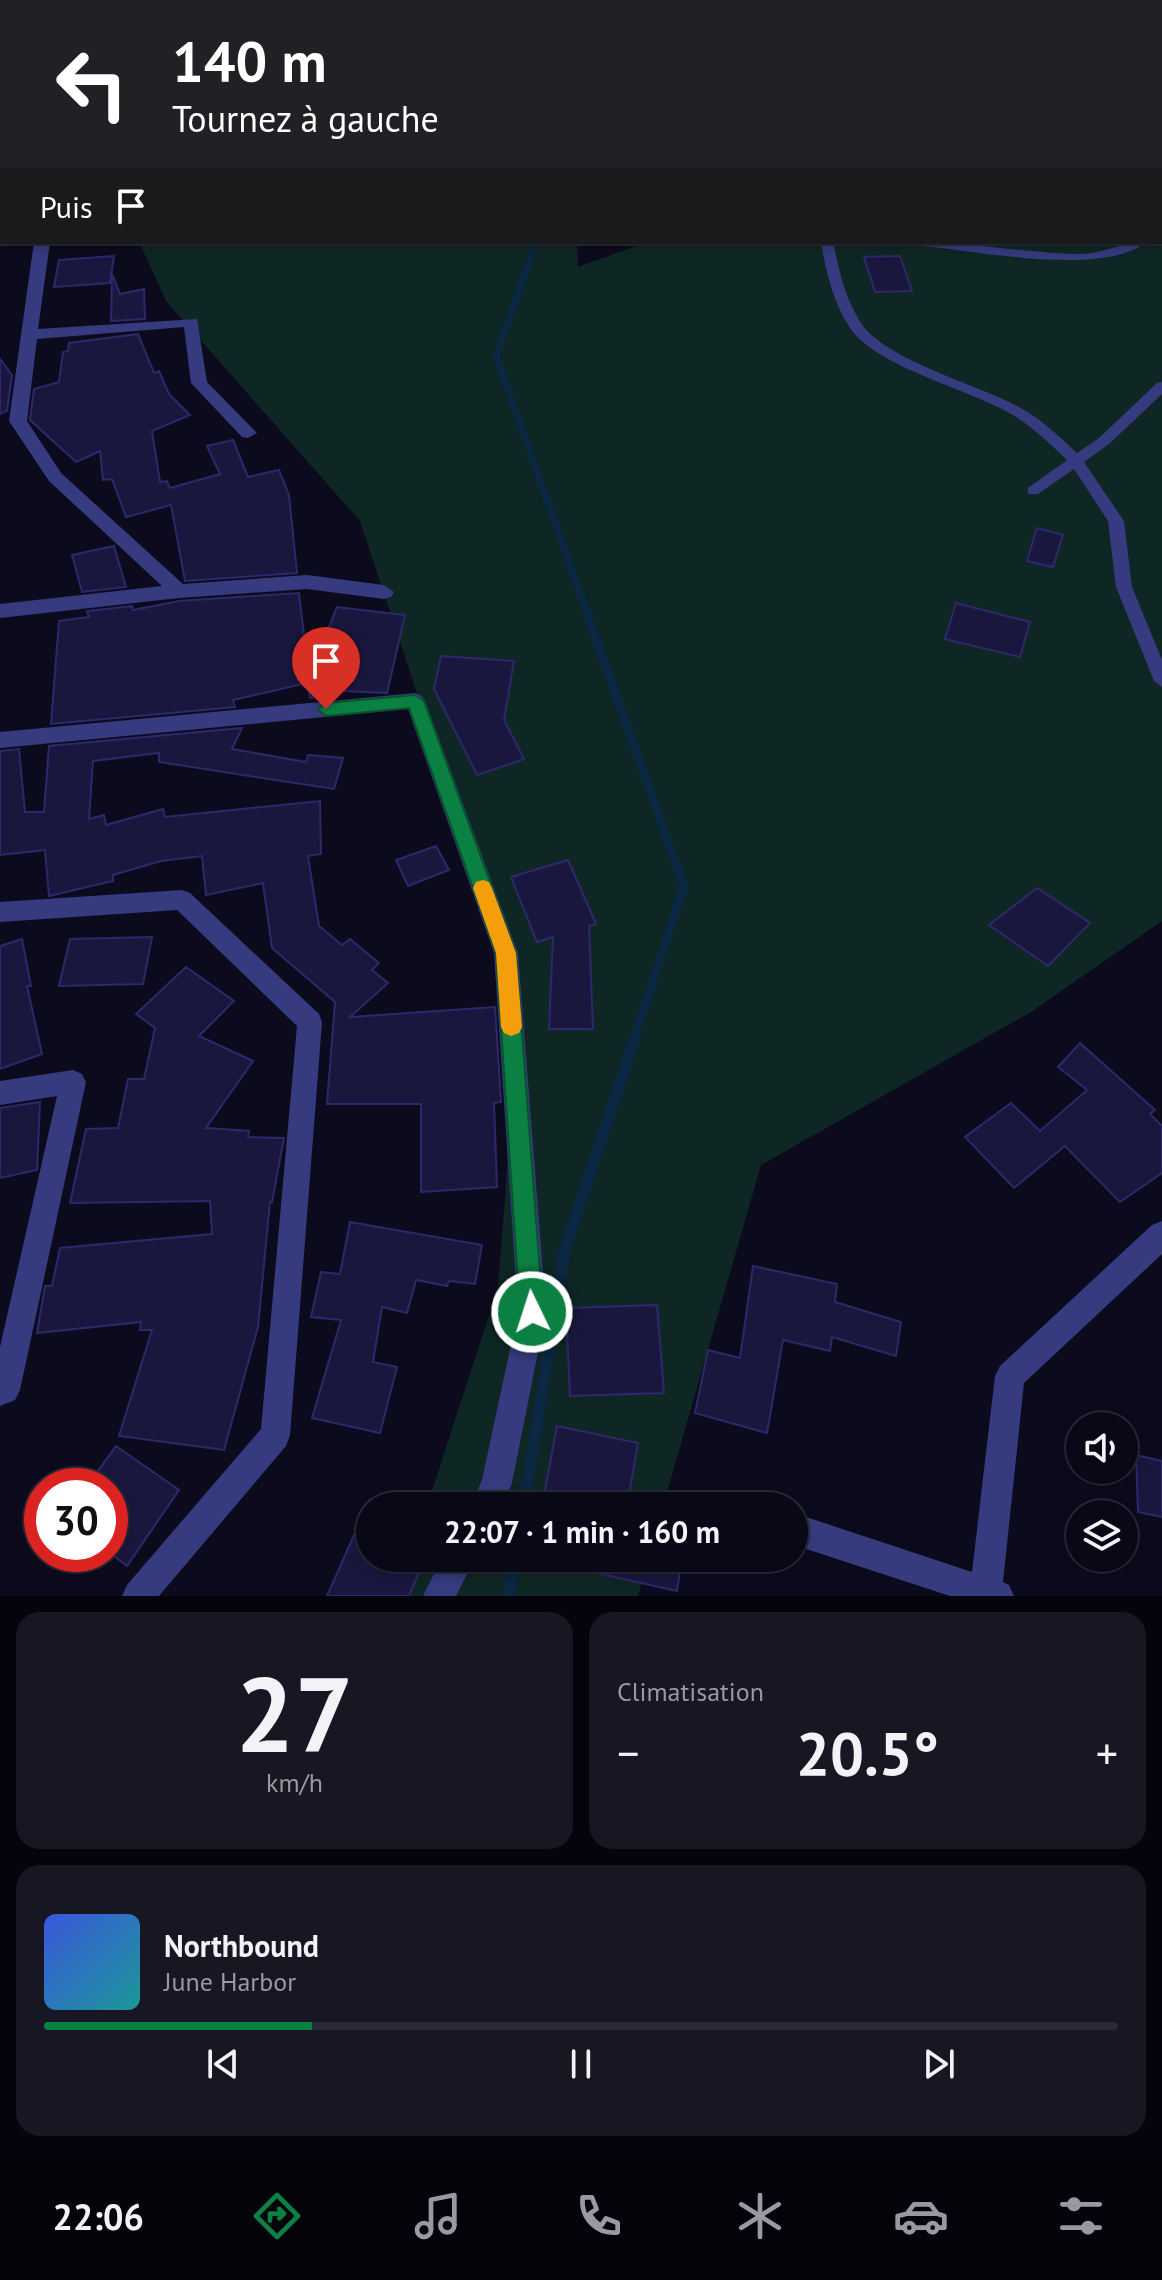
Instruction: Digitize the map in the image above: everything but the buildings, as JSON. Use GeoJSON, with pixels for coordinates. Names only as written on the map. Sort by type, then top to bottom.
{"type":"FeatureCollection","features":[{"type":"Feature","properties":{"kind":"street"},"geometry":{"type":"LineString","coordinates":[[42,244],[29,335],[9,422],[55,477],[179,591]]}},
{"type":"Feature","properties":{"kind":"street"},"geometry":{"type":"LineString","coordinates":[[29,335],[191,322],[199,383],[248,433]]}},
{"type":"Feature","properties":{"kind":"street"},"geometry":{"type":"LineString","coordinates":[[0,611],[179,591],[307,582],[384,592]]}},
{"type":"Feature","properties":{"kind":"street"},"geometry":{"type":"LineString","coordinates":[[0,740],[415,701],[506,953],[532,1312],[493,1492]]}},
{"type":"Feature","properties":{"kind":"street"},"geometry":{"type":"LineString","coordinates":[[0,912],[182,900],[310,1022],[275,1435],[138,1596]]}},
{"type":"Feature","properties":{"kind":"street"},"geometry":{"type":"LineString","coordinates":[[0,1093],[73,1082],[5,1390],[0,1391]]}},
{"type":"Feature","properties":{"kind":"street"},"geometry":{"type":"LineString","coordinates":[[808,1534],[992,1594],[1010,1376],[1162,1235]]}},
{"type":"Feature","properties":{"kind":"street"},"geometry":{"type":"LineString","coordinates":[[439,1596],[452,1572]]}},
{"type":"Feature","properties":{"kind":"lane"},"geometry":{"type":"LineString","coordinates":[[827,244],[835,284],[857,328],[886,352],[1015,410],[1046,431],[1076,461],[1116,521],[1124,587],[1162,681]]}},
{"type":"Feature","properties":{"kind":"lane"},"geometry":{"type":"LineString","coordinates":[[943,244],[1082,258],[1136,244]]}},
{"type":"Feature","properties":{"kind":"lane"},"geometry":{"type":"LineString","coordinates":[[1033,491],[1104,441],[1162,386]]}},
{"type":"Feature","properties":{"kind":"green space"},"geometry":{"type":"Polygon","coordinates":[[[140,244],[577,244],[578,267],[641,244],[1162,244],[1162,921],[1031,1012],[761,1165],[667,1492],[432,1492],[498,1288],[520,1004],[360,521],[166,301],[140,244]]]}},
{"type":"Feature","properties":{"kind":"green space"},"geometry":{"type":"Polygon","coordinates":[[[405,1572],[644,1572],[638,1596],[397,1596],[405,1572]]]}},
{"type":"Feature","properties":{"kind":"waterway"},"geometry":{"type":"LineString","coordinates":[[527,267],[535,244]]}},
{"type":"Feature","properties":{"kind":"waterway"},"geometry":{"type":"LineString","coordinates":[[528,265],[496,356],[585,607]]}},
{"type":"Feature","properties":{"kind":"waterway"},"geometry":{"type":"LineString","coordinates":[[584,605],[684,886],[633,1042]]}},
{"type":"Feature","properties":{"kind":"waterway"},"geometry":{"type":"LineString","coordinates":[[526,1492],[564,1252],[634,1040]]}},
{"type":"Feature","properties":{"kind":"waterway"},"geometry":{"type":"LineString","coordinates":[[509,1596],[513,1572]]}},
{"type":"Feature","properties":{"kind":"slow traffic"},"geometry":{"type":"LineString","coordinates":[[483,888],[506,953],[511,1027]]}},
{"type":"Feature","properties":{"kind":"route"},"geometry":{"type":"LineString","coordinates":[[326,709],[415,701],[506,953],[532,1312]]}}]}
